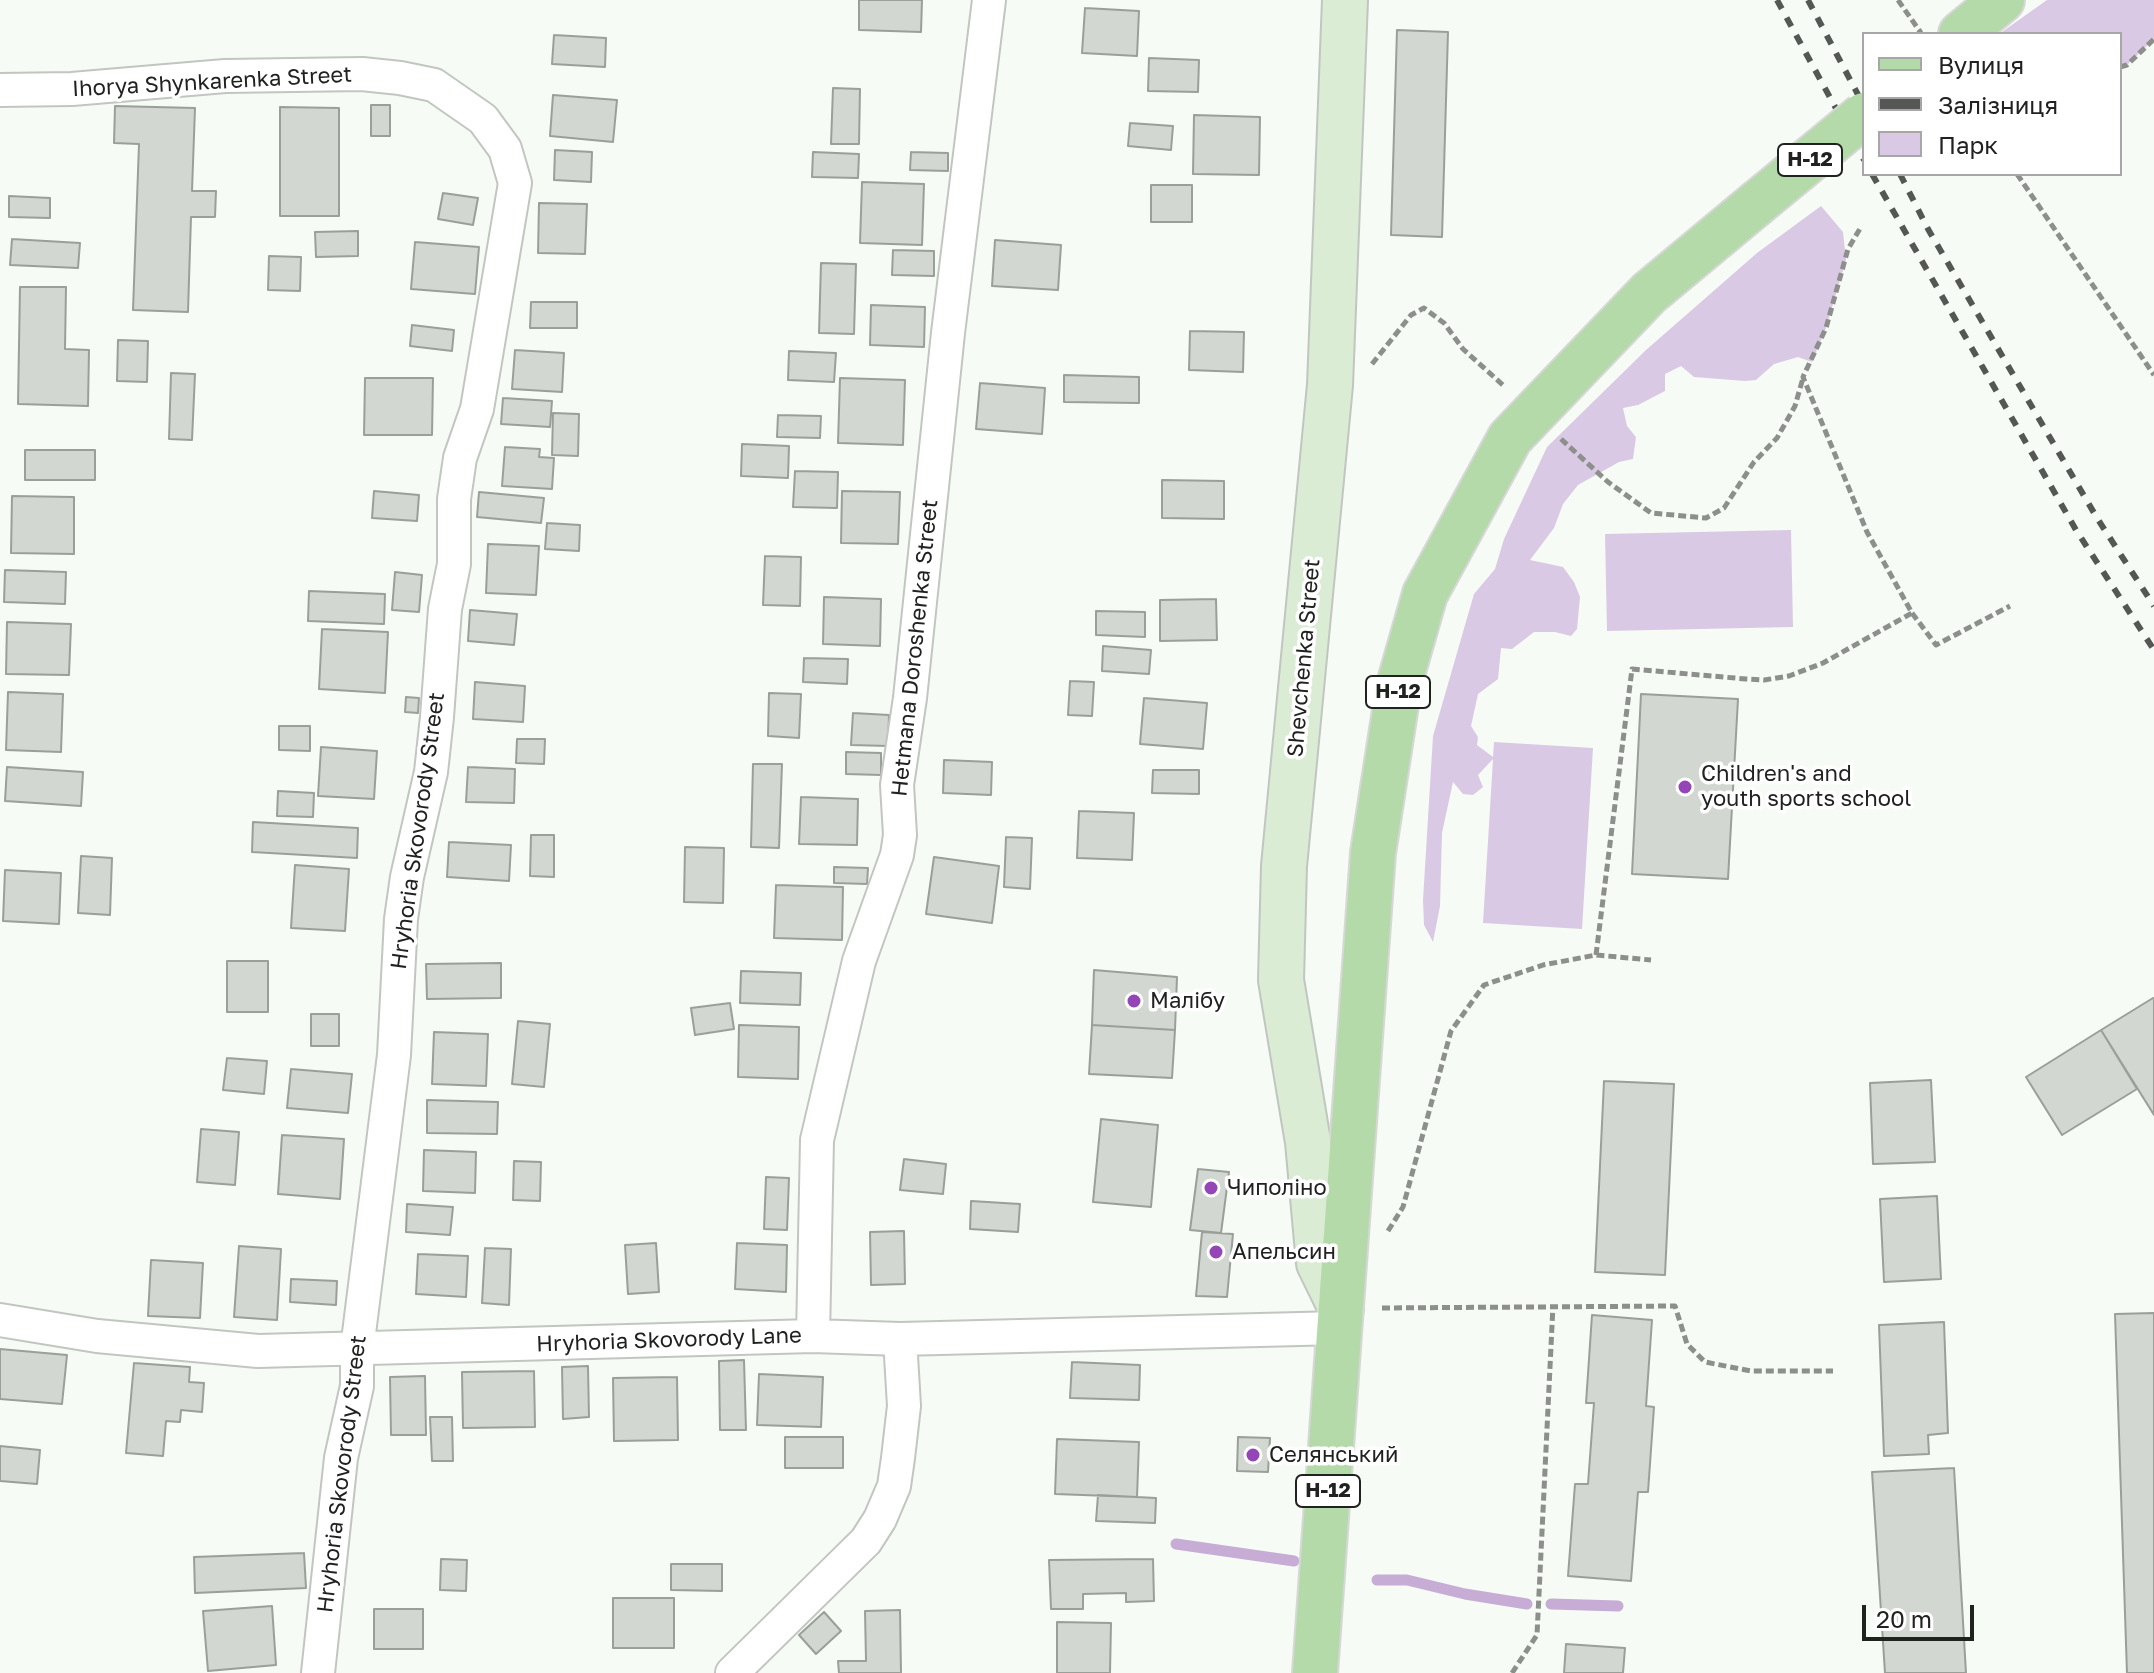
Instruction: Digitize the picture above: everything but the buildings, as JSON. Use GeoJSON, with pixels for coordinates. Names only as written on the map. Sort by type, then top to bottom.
{"type":"FeatureCollection","features":[{"type":"Feature","properties":{"kind":"main road","name":"Shevchenka Street"},"geometry":{"type":"LineString","coordinates":[[1340,1318],[1319,1263],[1308,1142],[1281,980],[1284,866],[1330,385],[1345,0]]}},
{"type":"Feature","properties":{"kind":"main road"},"geometry":{"type":"LineString","coordinates":[[1963,32],[2002,0]]}},
{"type":"Feature","properties":{"kind":"main road","name":"Н-12"},"geometry":{"type":"LineString","coordinates":[[1315,1673],[1373,853],[1399,685],[1425,594],[1510,438],[1649,293],[1862,117]]}},
{"type":"Feature","properties":{"kind":"street","name":"Hetmana Doroshenka Street"},"geometry":{"type":"LineString","coordinates":[[813,1336],[817,1140],[859,961],[897,855],[900,835],[897,785],[910,698],[948,333],[989,0]]}},
{"type":"Feature","properties":{"kind":"street","name":"Ihorya Shynkarenka Street"},"geometry":{"type":"LineString","coordinates":[[0,90],[72,89],[225,76],[362,74],[400,78],[434,85],[483,119],[505,149],[515,183]]}},
{"type":"Feature","properties":{"kind":"street","name":"Hryhoria Skovorody Street"},"geometry":{"type":"LineString","coordinates":[[318,1673],[341,1458],[357,1386],[357,1349],[394,1055],[401,919],[407,877],[431,772],[445,609],[454,564],[454,499],[460,458],[477,409],[515,183]]}},
{"type":"Feature","properties":{"kind":"street","name":"Hryhoria Skovorody Lane"},"geometry":{"type":"LineString","coordinates":[[0,1320],[97,1336],[258,1351],[813,1336],[900,1339],[1340,1318]]}},
{"type":"Feature","properties":{"kind":"street"},"geometry":{"type":"LineString","coordinates":[[732,1673],[866,1541],[880,1519],[894,1486],[904,1406],[900,1339]]}},
{"type":"Feature","properties":{"kind":"path"},"geometry":{"type":"LineString","coordinates":[[1898,0],[1920,32]]}},
{"type":"Feature","properties":{"kind":"path"},"geometry":{"type":"LineString","coordinates":[[2122,66],[2154,39]]}},
{"type":"Feature","properties":{"kind":"path"},"geometry":{"type":"LineString","coordinates":[[2018,176],[2154,375]]}},
{"type":"Feature","properties":{"kind":"path"},"geometry":{"type":"LineString","coordinates":[[1367,370],[1411,315],[1424,308],[1444,323],[1463,349],[1608,482],[1651,513],[1706,518],[1724,508],[1754,462],[1777,438],[1795,406],[1803,377],[1826,328],[1848,249],[1861,227]]}},
{"type":"Feature","properties":{"kind":"path"},"geometry":{"type":"LineString","coordinates":[[1803,377],[1867,532],[1912,613],[1936,645],[2010,606]]}},
{"type":"Feature","properties":{"kind":"path"},"geometry":{"type":"LineString","coordinates":[[1596,955],[1632,669],[1764,680],[1789,676],[1823,663],[1912,613]]}},
{"type":"Feature","properties":{"kind":"path"},"geometry":{"type":"LineString","coordinates":[[1387,1232],[1403,1207],[1451,1031],[1484,985],[1543,965],[1596,955],[1651,960]]}},
{"type":"Feature","properties":{"kind":"path"},"geometry":{"type":"LineString","coordinates":[[1340,1318],[1553,1305],[1675,1306],[1687,1344],[1705,1362],[1751,1371],[1833,1371]]}},
{"type":"Feature","properties":{"kind":"path"},"geometry":{"type":"LineString","coordinates":[[1512,1673],[1537,1635],[1553,1305]]}},
{"type":"Feature","properties":{"kind":"green space"},"geometry":{"type":"Polygon","coordinates":[[[2047,0],[2154,0],[2154,39],[2122,66],[2122,32],[2002,32],[2047,0]]]}},
{"type":"Feature","properties":{"kind":"green space"},"geometry":{"type":"Polygon","coordinates":[[[1821,206],[1843,232],[1846,260],[1826,328],[1812,362],[1798,357],[1774,364],[1756,380],[1745,381],[1694,377],[1681,366],[1665,374],[1665,391],[1638,405],[1623,408],[1627,426],[1636,437],[1633,459],[1619,462],[1578,485],[1563,504],[1554,528],[1530,560],[1563,567],[1574,582],[1580,597],[1577,629],[1571,636],[1534,632],[1512,649],[1501,648],[1498,679],[1478,694],[1471,726],[1478,737],[1477,745],[1493,757],[1494,742],[1593,748],[1582,929],[1483,923],[1493,759],[1478,775],[1483,787],[1473,795],[1463,794],[1453,782],[1442,833],[1440,906],[1433,942],[1424,925],[1423,900],[1433,736],[1474,594],[1495,569],[1504,539],[1547,447],[1646,350],[1757,253],[1821,206]]]}},
{"type":"Feature","properties":{"kind":"green space"},"geometry":{"type":"Polygon","coordinates":[[[1791,530],[1793,627],[1607,631],[1605,534],[1791,530]]]}},
{"type":"Feature","properties":{"kind":"waterway"},"geometry":{"type":"LineString","coordinates":[[1176,1544],[1294,1561]]}},
{"type":"Feature","properties":{"kind":"waterway"},"geometry":{"type":"LineString","coordinates":[[1377,1580],[1407,1580],[1527,1604]]}},
{"type":"Feature","properties":{"kind":"waterway"},"geometry":{"type":"LineString","coordinates":[[1551,1604],[1618,1606]]}},
{"type":"Feature","properties":{"kind":"railway"},"geometry":{"type":"LineString","coordinates":[[1777,0],[1862,156]]}},
{"type":"Feature","properties":{"kind":"railway"},"geometry":{"type":"LineString","coordinates":[[1808,0],[1862,102]]}},
{"type":"Feature","properties":{"kind":"railway"},"geometry":{"type":"LineString","coordinates":[[1873,176],[2076,530],[2154,650]]}},
{"type":"Feature","properties":{"kind":"railway"},"geometry":{"type":"LineString","coordinates":[[1901,176],[1928,229],[2097,518],[2154,606]]}},
{"type":"Feature","properties":{"kind":"place","name":"Children's and youth sports school"},"geometry":{"type":"Point","coordinates":[1685,787]}},
{"type":"Feature","properties":{"kind":"place","name":"Малібу"},"geometry":{"type":"Point","coordinates":[1134,1001]}},
{"type":"Feature","properties":{"kind":"place","name":"Чиполіно"},"geometry":{"type":"Point","coordinates":[1211,1188]}},
{"type":"Feature","properties":{"kind":"place","name":"Апельсин"},"geometry":{"type":"Point","coordinates":[1216,1252]}},
{"type":"Feature","properties":{"kind":"place","name":"Селянський"},"geometry":{"type":"Point","coordinates":[1253,1455]}}]}
